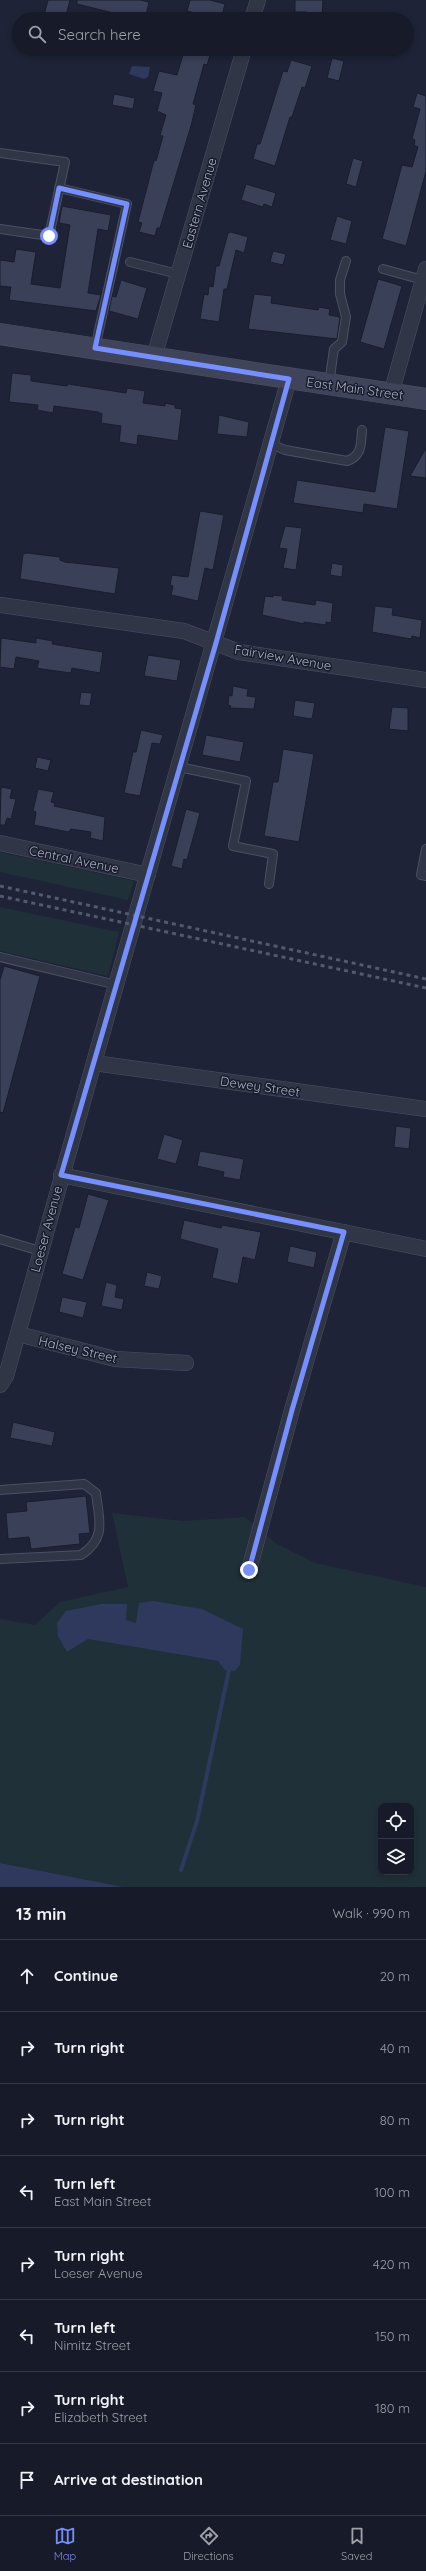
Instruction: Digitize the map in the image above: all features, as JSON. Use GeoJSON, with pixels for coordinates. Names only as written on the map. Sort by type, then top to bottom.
{"type":"FeatureCollection","features":[{"type":"Feature","properties":{"kind":"street"},"geometry":{"type":"LineString","coordinates":[[254,12],[258,0]]}},
{"type":"Feature","properties":{"kind":"street","name":"Eastern Avenue"},"geometry":{"type":"LineString","coordinates":[[154,357],[242,56]]}},
{"type":"Feature","properties":{"kind":"street"},"geometry":{"type":"LineString","coordinates":[[391,394],[424,274]]}},
{"type":"Feature","properties":{"kind":"street","name":"East Main Street"},"geometry":{"type":"LineString","coordinates":[[0,334],[426,399]]}},
{"type":"Feature","properties":{"kind":"street","name":"Loeser Avenue"},"geometry":{"type":"LineString","coordinates":[[0,1385],[6,1376],[61,1175],[216,643],[289,379]]}},
{"type":"Feature","properties":{"kind":"street","name":"Fairview Avenue"},"geometry":{"type":"LineString","coordinates":[[0,605],[184,631],[239,652],[426,680]]}},
{"type":"Feature","properties":{"kind":"street","name":"Central Avenue"},"geometry":{"type":"LineString","coordinates":[[0,843],[148,875]]}},
{"type":"Feature","properties":{"kind":"street","name":"Dewey Street"},"geometry":{"type":"LineString","coordinates":[[94,1063],[426,1108]]}},
{"type":"Feature","properties":{"kind":"street"},"geometry":{"type":"LineString","coordinates":[[61,1175],[426,1249]]}},
{"type":"Feature","properties":{"kind":"street"},"geometry":{"type":"LineString","coordinates":[[249,1570],[292,1410],[344,1232]]}},
{"type":"Feature","properties":{"kind":"street","name":"Halsey Street"},"geometry":{"type":"LineString","coordinates":[[18,1334],[115,1359],[186,1363]]}},
{"type":"Feature","properties":{"kind":"lane"},"geometry":{"type":"LineString","coordinates":[[0,153],[65,162],[49,236],[0,229]]}},
{"type":"Feature","properties":{"kind":"lane"},"geometry":{"type":"LineString","coordinates":[[59,188],[127,204],[95,348]]}},
{"type":"Feature","properties":{"kind":"lane"},"geometry":{"type":"LineString","coordinates":[[329,385],[334,350],[342,342],[346,317],[340,287],[346,261]]}},
{"type":"Feature","properties":{"kind":"lane"},"geometry":{"type":"LineString","coordinates":[[130,262],[178,274]]}},
{"type":"Feature","properties":{"kind":"lane"},"geometry":{"type":"LineString","coordinates":[[383,269],[424,274]]}},
{"type":"Feature","properties":{"kind":"lane"},"geometry":{"type":"LineString","coordinates":[[271,444],[285,450],[347,461],[354,459],[360,452],[362,430]]}},
{"type":"Feature","properties":{"kind":"lane"},"geometry":{"type":"LineString","coordinates":[[179,767],[246,781],[233,846],[273,854],[269,884]]}},
{"type":"Feature","properties":{"kind":"lane"},"geometry":{"type":"LineString","coordinates":[[426,849],[421,875],[426,876]]}},
{"type":"Feature","properties":{"kind":"lane"},"geometry":{"type":"LineString","coordinates":[[0,957],[117,985]]}},
{"type":"Feature","properties":{"kind":"lane"},"geometry":{"type":"LineString","coordinates":[[0,1239],[40,1251]]}},
{"type":"Feature","properties":{"kind":"lane"},"geometry":{"type":"LineString","coordinates":[[0,1490],[84,1484],[96,1494],[100,1530],[92,1548],[82,1555],[0,1559]]}},
{"type":"Feature","properties":{"kind":"shaded area"},"geometry":{"type":"Polygon","coordinates":[[[0,852],[134,881],[128,900],[0,872],[0,852]]]}},
{"type":"Feature","properties":{"kind":"shaded area"},"geometry":{"type":"Polygon","coordinates":[[[0,907],[119,932],[108,976],[0,951],[0,907]]]}},
{"type":"Feature","properties":{"kind":"shaded area"},"geometry":{"type":"Polygon","coordinates":[[[112,1513],[183,1521],[245,1517],[277,1544],[315,1563],[426,1587],[426,1887],[124,1887],[0,1863],[0,1619],[35,1625],[60,1602],[128,1587],[112,1513]],[[127,1604],[66,1652],[88,1639],[218,1661],[225,1669],[235,1671],[240,1665],[126,1620],[127,1604]]]}},
{"type":"Feature","properties":{"kind":"water"},"geometry":{"type":"Polygon","coordinates":[[[132,66],[150,67],[148,77],[144,79],[129,74],[132,66]]]}},
{"type":"Feature","properties":{"kind":"water"},"geometry":{"type":"Polygon","coordinates":[[[153,1601],[202,1609],[243,1629],[240,1665],[235,1671],[225,1670],[218,1661],[88,1639],[67,1652],[58,1636],[57,1623],[66,1611],[101,1604],[127,1604],[126,1620],[136,1623],[139,1603],[153,1601]]]}},
{"type":"Feature","properties":{"kind":"water"},"geometry":{"type":"Polygon","coordinates":[[[0,1863],[124,1887],[0,1887],[0,1863]]]}},
{"type":"Feature","properties":{"kind":"building"},"geometry":{"type":"Polygon","coordinates":[[[48,0],[70,0],[67,12],[45,12],[48,0]]]}},
{"type":"Feature","properties":{"kind":"building"},"geometry":{"type":"Polygon","coordinates":[[[77,0],[140,0],[149,2],[147,12],[110,12],[77,4],[77,0]]]}},
{"type":"Feature","properties":{"kind":"building"},"geometry":{"type":"Polygon","coordinates":[[[190,0],[210,0],[225,4],[223,12],[187,11],[190,0]]]}},
{"type":"Feature","properties":{"kind":"building"},"geometry":{"type":"Polygon","coordinates":[[[295,0],[323,0],[322,12],[295,12],[295,0]]]}},
{"type":"Feature","properties":{"kind":"building"},"geometry":{"type":"Polygon","coordinates":[[[183,56],[210,56],[207,65],[204,64],[193,104],[196,105],[191,126],[160,228],[157,228],[155,236],[139,232],[142,223],[138,222],[154,160],[156,161],[163,136],[160,135],[166,115],[157,111],[162,93],[153,91],[159,71],[177,75],[183,56]]]}},
{"type":"Feature","properties":{"kind":"building"},"geometry":{"type":"Polygon","coordinates":[[[332,58],[344,61],[339,81],[327,78],[332,58]]]}},
{"type":"Feature","properties":{"kind":"building"},"geometry":{"type":"Polygon","coordinates":[[[291,60],[312,66],[305,88],[302,87],[292,117],[290,117],[275,166],[253,159],[257,144],[260,144],[283,71],[287,72],[291,60]]]}},
{"type":"Feature","properties":{"kind":"building"},"geometry":{"type":"Polygon","coordinates":[[[417,93],[426,96],[426,171],[406,246],[382,239],[402,165],[412,167],[418,147],[414,145],[415,140],[412,139],[420,109],[413,107],[417,93]]]}},
{"type":"Feature","properties":{"kind":"building"},"geometry":{"type":"Polygon","coordinates":[[[114,94],[135,98],[133,109],[112,105],[114,94]]]}},
{"type":"Feature","properties":{"kind":"building"},"geometry":{"type":"Polygon","coordinates":[[[353,158],[363,161],[356,187],[346,184],[353,158]]]}},
{"type":"Feature","properties":{"kind":"building"},"geometry":{"type":"Polygon","coordinates":[[[246,184],[276,193],[272,207],[264,204],[263,207],[241,200],[246,184]]]}},
{"type":"Feature","properties":{"kind":"building"},"geometry":{"type":"Polygon","coordinates":[[[62,206],[111,215],[108,231],[98,229],[88,293],[101,295],[96,311],[9,300],[11,287],[0,286],[0,260],[14,262],[16,249],[36,252],[31,284],[60,288],[70,225],[59,223],[62,206]]]}},
{"type":"Feature","properties":{"kind":"building"},"geometry":{"type":"Polygon","coordinates":[[[337,216],[352,221],[346,244],[330,240],[337,216]]]}},
{"type":"Feature","properties":{"kind":"building"},"geometry":{"type":"Polygon","coordinates":[[[231,232],[248,237],[244,253],[236,250],[227,289],[224,289],[219,322],[200,319],[204,294],[208,295],[209,286],[213,287],[216,266],[219,266],[228,233],[231,232]]]}},
{"type":"Feature","properties":{"kind":"building"},"geometry":{"type":"Polygon","coordinates":[[[273,251],[286,254],[283,265],[270,262],[273,251]]]}},
{"type":"Feature","properties":{"kind":"building"},"geometry":{"type":"Polygon","coordinates":[[[378,279],[402,286],[384,349],[360,342],[378,279]]]}},
{"type":"Feature","properties":{"kind":"building"},"geometry":{"type":"Polygon","coordinates":[[[121,280],[147,288],[138,319],[109,311],[112,296],[116,297],[121,280]]]}},
{"type":"Feature","properties":{"kind":"building"},"geometry":{"type":"Polygon","coordinates":[[[254,294],[272,296],[271,303],[318,310],[319,307],[330,309],[329,315],[340,317],[337,339],[248,329],[254,294]]]}},
{"type":"Feature","properties":{"kind":"building"},"geometry":{"type":"Polygon","coordinates":[[[12,373],[31,375],[31,381],[67,386],[68,384],[126,393],[127,388],[145,391],[143,403],[165,406],[165,403],[175,405],[175,408],[182,409],[178,441],[138,435],[137,445],[119,442],[121,426],[101,423],[102,414],[98,412],[54,406],[53,413],[37,410],[38,405],[9,402],[12,373]]]}},
{"type":"Feature","properties":{"kind":"building"},"geometry":{"type":"Polygon","coordinates":[[[219,415],[249,422],[247,437],[217,434],[219,415]]]}},
{"type":"Feature","properties":{"kind":"building"},"geometry":{"type":"Polygon","coordinates":[[[385,427],[409,431],[397,509],[364,504],[363,513],[293,503],[297,480],[375,492],[385,427]]]}},
{"type":"Feature","properties":{"kind":"building"},"geometry":{"type":"Polygon","coordinates":[[[426,448],[426,478],[410,476],[426,448]]]}},
{"type":"Feature","properties":{"kind":"building"},"geometry":{"type":"Polygon","coordinates":[[[200,511],[224,515],[213,570],[205,568],[198,601],[171,595],[173,586],[170,585],[172,575],[188,577],[200,511]]]}},
{"type":"Feature","properties":{"kind":"building"},"geometry":{"type":"Polygon","coordinates":[[[285,526],[302,528],[296,570],[283,568],[287,549],[279,548],[285,526]]]}},
{"type":"Feature","properties":{"kind":"building"},"geometry":{"type":"Polygon","coordinates":[[[27,553],[60,557],[60,560],[65,562],[119,568],[115,594],[20,579],[23,554],[27,553]]]}},
{"type":"Feature","properties":{"kind":"building"},"geometry":{"type":"Polygon","coordinates":[[[332,563],[343,565],[342,577],[330,575],[332,563]]]}},
{"type":"Feature","properties":{"kind":"building"},"geometry":{"type":"Polygon","coordinates":[[[273,595],[283,596],[282,600],[315,605],[316,600],[333,603],[331,623],[326,622],[326,625],[304,622],[304,624],[262,615],[265,596],[273,597],[273,595]]]}},
{"type":"Feature","properties":{"kind":"building"},"geometry":{"type":"Polygon","coordinates":[[[375,606],[393,608],[392,615],[422,620],[420,638],[412,636],[411,639],[372,632],[375,606]]]}},
{"type":"Feature","properties":{"kind":"building"},"geometry":{"type":"Polygon","coordinates":[[[1,638],[36,643],[36,638],[53,641],[52,644],[103,652],[100,673],[72,668],[71,673],[42,669],[37,668],[39,661],[16,657],[14,669],[0,667],[1,638]]]}},
{"type":"Feature","properties":{"kind":"building"},"geometry":{"type":"Polygon","coordinates":[[[148,655],[181,660],[177,681],[144,676],[148,655]]]}},
{"type":"Feature","properties":{"kind":"building"},"geometry":{"type":"Polygon","coordinates":[[[233,686],[248,689],[247,696],[256,697],[254,709],[230,708],[231,706],[228,705],[229,695],[232,696],[233,686]]]}},
{"type":"Feature","properties":{"kind":"building"},"geometry":{"type":"Polygon","coordinates":[[[81,692],[92,693],[90,706],[79,705],[81,692]]]}},
{"type":"Feature","properties":{"kind":"building"},"geometry":{"type":"Polygon","coordinates":[[[295,700],[315,703],[312,719],[293,716],[295,700]]]}},
{"type":"Feature","properties":{"kind":"building"},"geometry":{"type":"Polygon","coordinates":[[[392,707],[408,708],[408,731],[389,729],[392,707]]]}},
{"type":"Feature","properties":{"kind":"building"},"geometry":{"type":"Polygon","coordinates":[[[141,730],[163,735],[160,744],[152,743],[140,796],[124,793],[133,752],[136,752],[141,730]]]}},
{"type":"Feature","properties":{"kind":"building"},"geometry":{"type":"Polygon","coordinates":[[[206,735],[244,742],[240,762],[202,755],[206,735]]]}},
{"type":"Feature","properties":{"kind":"building"},"geometry":{"type":"Polygon","coordinates":[[[283,749],[314,754],[299,842],[264,836],[273,782],[278,782],[283,749]]]}},
{"type":"Feature","properties":{"kind":"building"},"geometry":{"type":"Polygon","coordinates":[[[37,757],[51,760],[48,771],[35,768],[37,757]]]}},
{"type":"Feature","properties":{"kind":"building"},"geometry":{"type":"Polygon","coordinates":[[[1,787],[12,789],[10,798],[16,799],[11,819],[7,818],[5,825],[0,825],[1,787]]]}},
{"type":"Feature","properties":{"kind":"building"},"geometry":{"type":"Polygon","coordinates":[[[38,789],[54,792],[51,802],[55,803],[54,806],[105,817],[103,841],[90,838],[91,832],[71,829],[68,832],[34,825],[36,812],[33,811],[38,789]]]}},
{"type":"Feature","properties":{"kind":"building"},"geometry":{"type":"Polygon","coordinates":[[[186,809],[200,813],[187,860],[184,859],[182,869],[171,866],[186,809]]]}},
{"type":"Feature","properties":{"kind":"building"},"geometry":{"type":"Polygon","coordinates":[[[4,966],[40,976],[3,1113],[0,1112],[0,980],[4,966]]]}},
{"type":"Feature","properties":{"kind":"building"},"geometry":{"type":"Polygon","coordinates":[[[396,1126],[411,1128],[409,1149],[394,1147],[396,1126]]]}},
{"type":"Feature","properties":{"kind":"building"},"geometry":{"type":"Polygon","coordinates":[[[164,1134],[183,1140],[176,1164],[157,1159],[164,1134]]]}},
{"type":"Feature","properties":{"kind":"building"},"geometry":{"type":"Polygon","coordinates":[[[200,1151],[244,1159],[240,1180],[223,1177],[224,1172],[197,1166],[200,1151]]]}},
{"type":"Feature","properties":{"kind":"building"},"geometry":{"type":"Polygon","coordinates":[[[88,1194],[109,1200],[83,1280],[62,1274],[75,1227],[79,1228],[88,1194]]]}},
{"type":"Feature","properties":{"kind":"building"},"geometry":{"type":"Polygon","coordinates":[[[184,1220],[221,1228],[222,1225],[261,1232],[255,1260],[243,1257],[238,1284],[212,1278],[218,1249],[180,1239],[184,1220]]]}},
{"type":"Feature","properties":{"kind":"building"},"geometry":{"type":"Polygon","coordinates":[[[290,1246],[317,1252],[314,1268],[287,1262],[290,1246]]]}},
{"type":"Feature","properties":{"kind":"building"},"geometry":{"type":"Polygon","coordinates":[[[147,1272],[162,1276],[159,1289],[144,1286],[147,1272]]]}},
{"type":"Feature","properties":{"kind":"building"},"geometry":{"type":"Polygon","coordinates":[[[106,1282],[117,1285],[115,1297],[124,1299],[122,1310],[101,1306],[106,1282]]]}},
{"type":"Feature","properties":{"kind":"building"},"geometry":{"type":"Polygon","coordinates":[[[62,1297],[87,1302],[83,1318],[59,1312],[62,1297]]]}},
{"type":"Feature","properties":{"kind":"building"},"geometry":{"type":"Polygon","coordinates":[[[13,1422],[55,1432],[52,1446],[10,1438],[13,1422]]]}},
{"type":"Feature","properties":{"kind":"building"},"geometry":{"type":"Polygon","coordinates":[[[86,1496],[90,1533],[79,1534],[80,1544],[31,1549],[29,1537],[8,1539],[6,1513],[27,1511],[26,1502],[86,1496]]]}},
{"type":"Feature","properties":{"kind":"waterway"},"geometry":{"type":"LineString","coordinates":[[181,1870],[197,1821],[229,1670]]}},
{"type":"Feature","properties":{"kind":"railway"},"geometry":{"type":"LineString","coordinates":[[0,886],[426,979]]}},
{"type":"Feature","properties":{"kind":"railway"},"geometry":{"type":"LineString","coordinates":[[0,896],[426,988]]}},
{"type":"Feature","properties":{"kind":"route"},"geometry":{"type":"LineString","coordinates":[[49,236],[59,188],[127,204],[95,348],[289,379],[216,643],[61,1175],[344,1232],[292,1410],[249,1570]]}}]}
